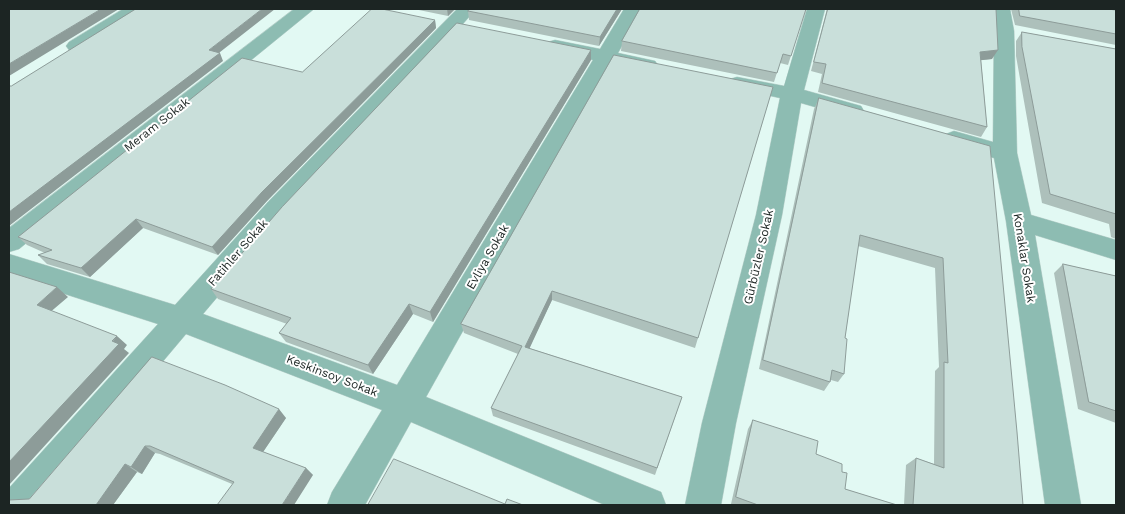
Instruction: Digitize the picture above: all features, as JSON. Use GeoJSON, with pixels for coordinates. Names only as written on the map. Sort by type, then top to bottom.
{"type":"FeatureCollection","features":[{"type":"Feature","properties":{"kind":"street"},"geometry":{"type":"LineString","coordinates":[[60,56],[135,9]]}},
{"type":"Feature","properties":{"kind":"street","name":"Meram Sokak"},"geometry":{"type":"LineString","coordinates":[[9,242],[306,9]]}},
{"type":"Feature","properties":{"kind":"street","name":"Evliya Sokak"},"geometry":{"type":"LineString","coordinates":[[345,505],[633,9]]}},
{"type":"Feature","properties":{"kind":"street","name":"Gürbüzler Sokak"},"geometry":{"type":"LineString","coordinates":[[702,505],[719,423],[769,215],[792,94],[816,9]]}},
{"type":"Feature","properties":{"kind":"street","name":"Fatihler Sokak"},"geometry":{"type":"LineString","coordinates":[[18,505],[277,209],[458,21]]}},
{"type":"Feature","properties":{"kind":"street","name":"Konaklar Sokak"},"geometry":{"type":"LineString","coordinates":[[1009,25],[1005,152],[1019,220],[1063,505]]}},
{"type":"Feature","properties":{"kind":"street"},"geometry":{"type":"LineString","coordinates":[[536,42],[670,70]]}},
{"type":"Feature","properties":{"kind":"street"},"geometry":{"type":"LineString","coordinates":[[717,79],[792,94],[876,117]]}},
{"type":"Feature","properties":{"kind":"street"},"geometry":{"type":"LineString","coordinates":[[931,132],[1005,152]]}},
{"type":"Feature","properties":{"kind":"street"},"geometry":{"type":"LineString","coordinates":[[1019,220],[1116,250]]}},
{"type":"Feature","properties":{"kind":"street","name":"Keskinsoy Sokak"},"geometry":{"type":"LineString","coordinates":[[9,265],[181,319],[403,404],[648,505]]}},
{"type":"Feature","properties":{"kind":"building"},"geometry":{"type":"Polygon","coordinates":[[[9,9],[101,9],[9,64],[9,9]]]}},
{"type":"Feature","properties":{"kind":"building"},"geometry":{"type":"Polygon","coordinates":[[[136,9],[262,9],[209,50],[220,53],[9,212],[9,86],[136,9]]]}},
{"type":"Feature","properties":{"kind":"building"},"geometry":{"type":"Polygon","coordinates":[[[372,9],[382,9],[435,20],[262,192],[212,247],[136,219],[81,268],[38,255],[52,250],[18,237],[242,58],[302,72],[372,9]]]}},
{"type":"Feature","properties":{"kind":"building"},"geometry":{"type":"Polygon","coordinates":[[[470,9],[617,9],[600,37],[468,11],[470,9]]]}},
{"type":"Feature","properties":{"kind":"building"},"geometry":{"type":"Polygon","coordinates":[[[640,9],[806,9],[791,56],[783,54],[777,73],[622,41],[640,9]]]}},
{"type":"Feature","properties":{"kind":"building"},"geometry":{"type":"Polygon","coordinates":[[[828,9],[996,9],[998,50],[980,52],[987,127],[822,83],[826,64],[814,62],[828,9]]]}},
{"type":"Feature","properties":{"kind":"building"},"geometry":{"type":"Polygon","coordinates":[[[1019,9],[1116,10],[1116,34],[1020,16],[1019,9]]]}},
{"type":"Feature","properties":{"kind":"building"},"geometry":{"type":"Polygon","coordinates":[[[457,23],[591,50],[430,312],[409,304],[368,365],[279,333],[291,318],[211,289],[282,207],[457,23]]]}},
{"type":"Feature","properties":{"kind":"building"},"geometry":{"type":"Polygon","coordinates":[[[1022,32],[1116,49],[1116,214],[1050,194],[1022,47],[1022,32]]]}},
{"type":"Feature","properties":{"kind":"building"},"geometry":{"type":"Polygon","coordinates":[[[614,55],[773,87],[698,338],[552,291],[525,347],[682,397],[657,468],[491,408],[522,346],[461,324],[614,55]]]}},
{"type":"Feature","properties":{"kind":"building"},"geometry":{"type":"Polygon","coordinates":[[[819,98],[990,146],[1023,505],[913,505],[916,458],[944,468],[944,362],[948,363],[943,258],[860,235],[845,338],[847,339],[844,374],[832,370],[830,382],[763,360],[819,98]]]}},
{"type":"Feature","properties":{"kind":"building"},"geometry":{"type":"Polygon","coordinates":[[[1063,264],[1116,276],[1116,411],[1089,402],[1063,264]]]}},
{"type":"Feature","properties":{"kind":"building"},"geometry":{"type":"Polygon","coordinates":[[[9,272],[57,287],[37,305],[117,336],[112,341],[119,344],[9,462],[9,272]]]}},
{"type":"Feature","properties":{"kind":"building"},"geometry":{"type":"Polygon","coordinates":[[[152,357],[225,385],[279,409],[253,448],[306,468],[282,505],[217,505],[234,482],[150,446],[145,446],[131,467],[125,464],[96,505],[9,505],[9,500],[29,499],[152,357]]]}},
{"type":"Feature","properties":{"kind":"building"},"geometry":{"type":"Polygon","coordinates":[[[753,420],[818,441],[816,454],[842,464],[842,472],[847,473],[845,489],[897,505],[758,505],[736,497],[753,420]]]}},
{"type":"Feature","properties":{"kind":"building"},"geometry":{"type":"Polygon","coordinates":[[[394,459],[505,504],[507,499],[523,505],[368,505],[394,459]]]}}]}
